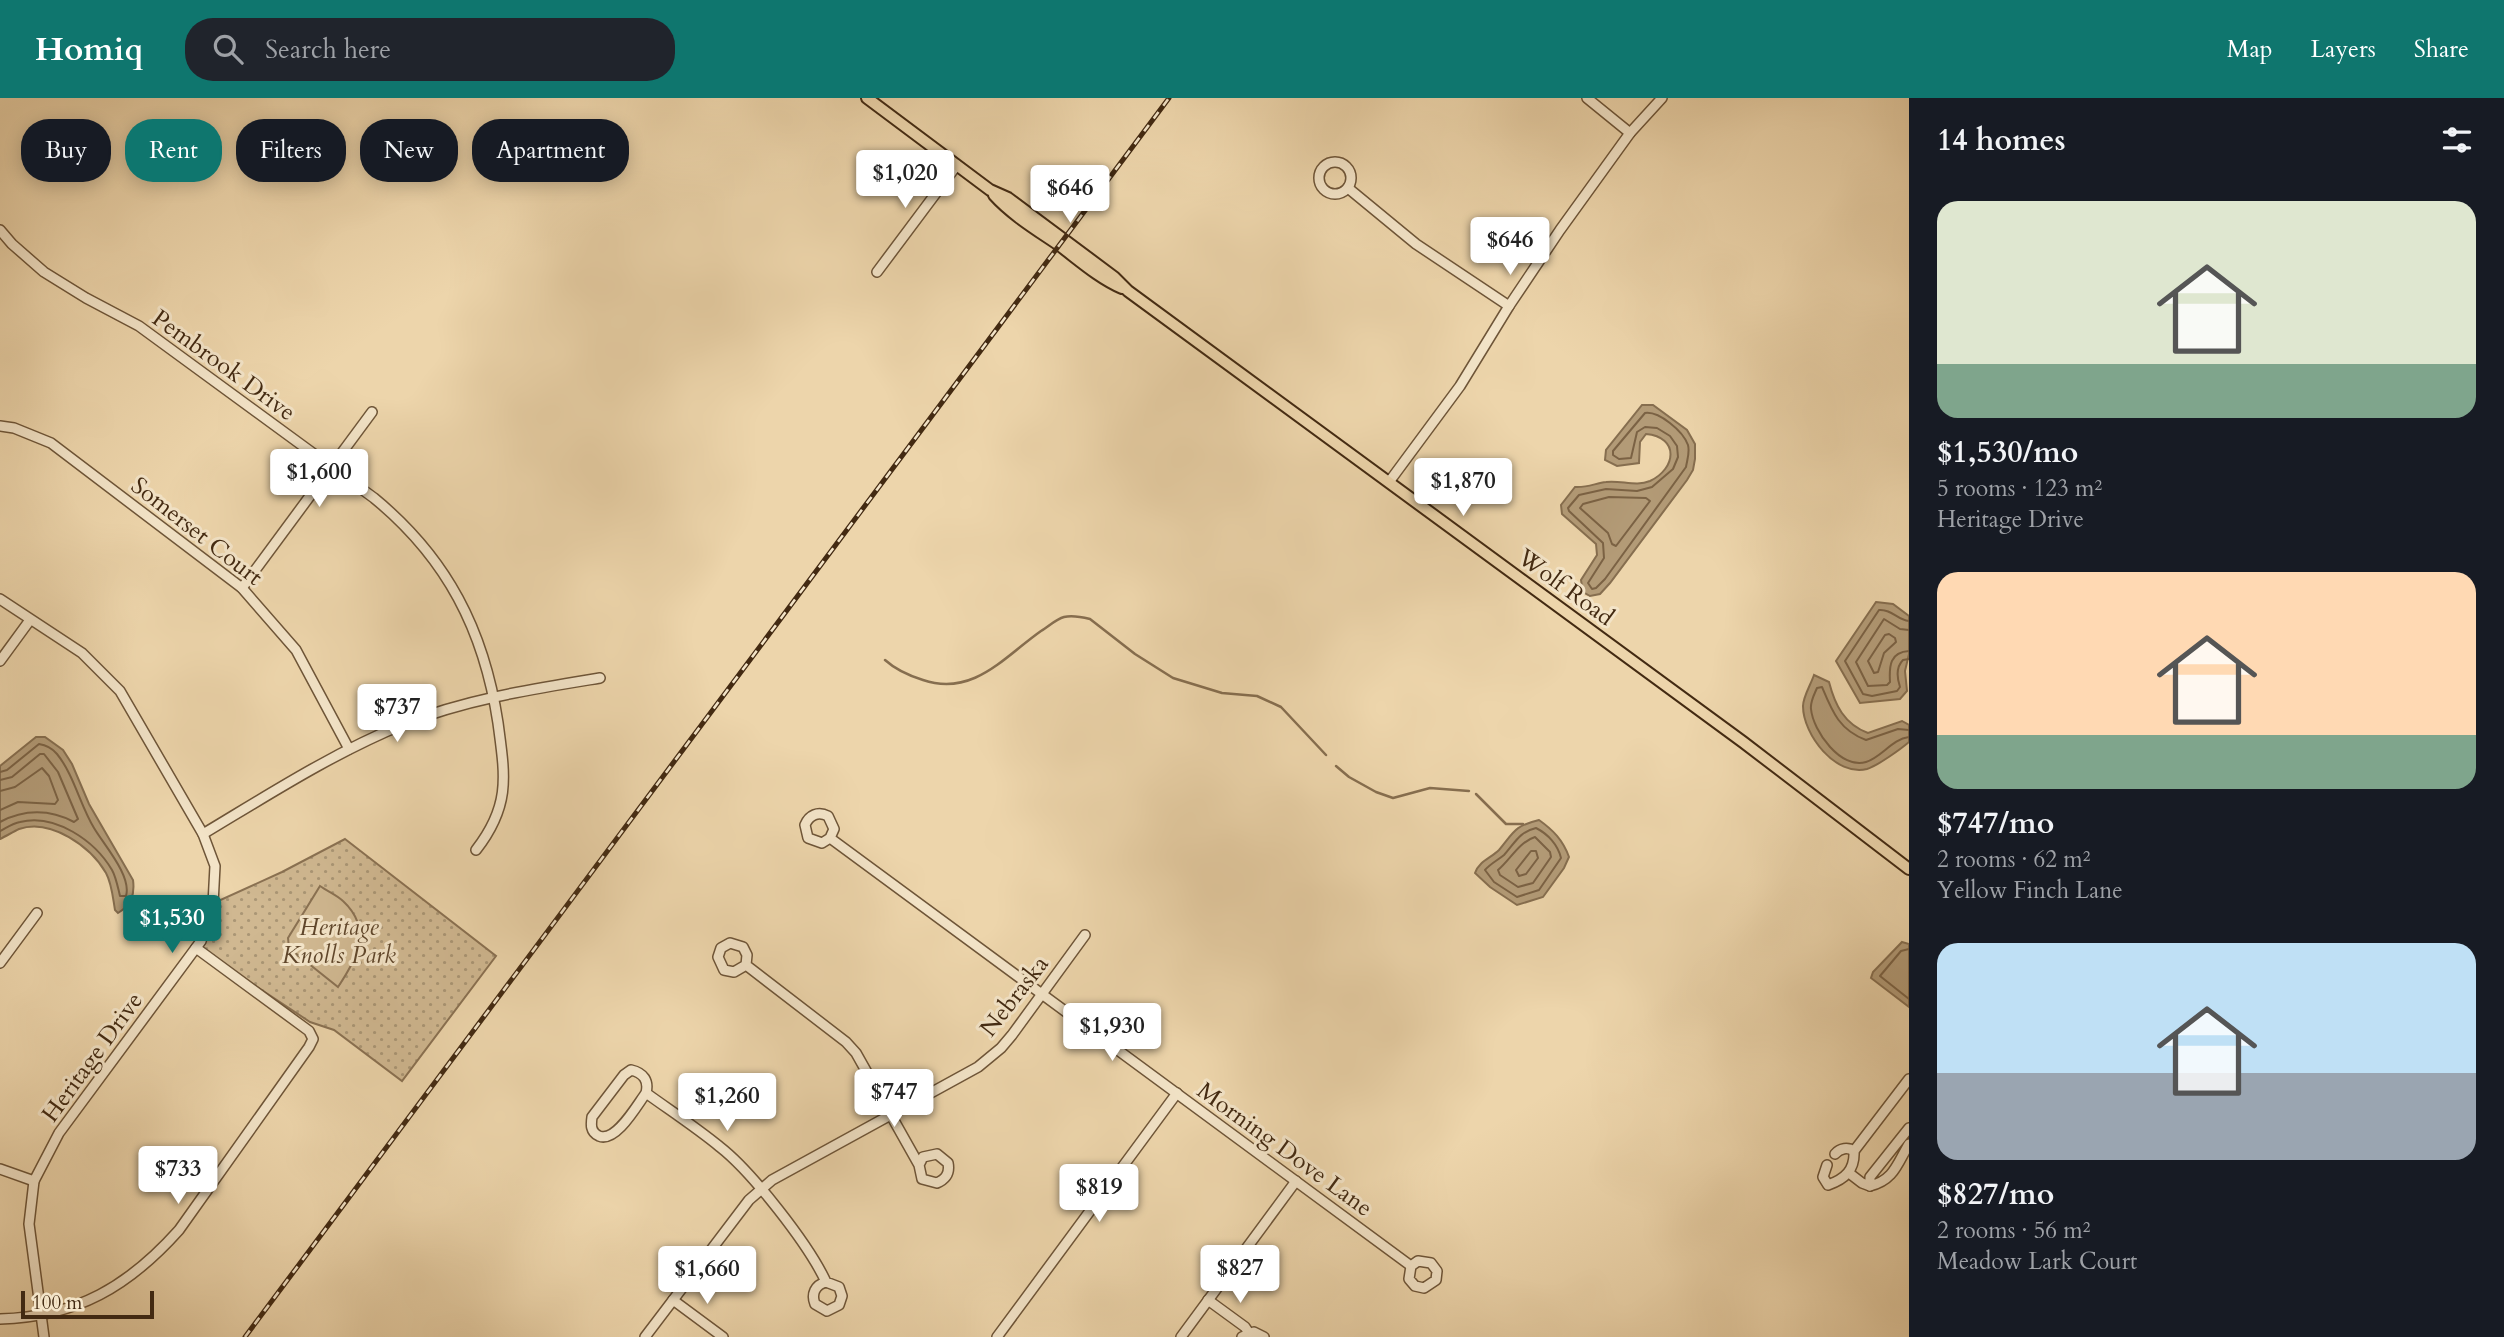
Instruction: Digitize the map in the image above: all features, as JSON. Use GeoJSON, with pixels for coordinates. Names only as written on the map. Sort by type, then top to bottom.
{"type":"FeatureCollection","features":[{"type":"Feature","properties":{"kind":"main road","name":"Wolf Road"},"geometry":{"type":"LineString","coordinates":[[867,98],[990,190],[1003,204],[1054,242],[1109,282],[1128,291],[1743,741],[1909,869]]}},
{"type":"Feature","properties":{"kind":"street"},"geometry":{"type":"LineString","coordinates":[[1587,98],[1630,133]]}},
{"type":"Feature","properties":{"kind":"street"},"geometry":{"type":"LineString","coordinates":[[1389,482],[1460,386],[1560,230],[1630,133],[1662,98]]}},
{"type":"Feature","properties":{"kind":"street"},"geometry":{"type":"LineString","coordinates":[[877,272],[957,165]]}},
{"type":"Feature","properties":{"kind":"street"},"geometry":{"type":"LineString","coordinates":[[1348,188],[1416,244],[1509,306]]}},
{"type":"Feature","properties":{"kind":"street","name":"Pembrook Drive"},"geometry":{"type":"LineString","coordinates":[[0,230],[44,272],[139,326],[388,510],[434,559],[453,587],[473,627],[494,695],[505,775],[501,806],[490,832],[477,850]]}},
{"type":"Feature","properties":{"kind":"street"},"geometry":{"type":"LineString","coordinates":[[242,588],[372,412]]}},
{"type":"Feature","properties":{"kind":"street","name":"Somerset Court"},"geometry":{"type":"LineString","coordinates":[[0,426],[14,428],[51,443],[242,588],[296,650],[349,749]]}},
{"type":"Feature","properties":{"kind":"street","name":"Heritage Drive"},"geometry":{"type":"LineString","coordinates":[[0,599],[90,659],[120,691],[203,834],[215,866],[213,904],[201,941],[59,1133],[34,1181],[29,1224],[44,1337]]}},
{"type":"Feature","properties":{"kind":"street"},"geometry":{"type":"LineString","coordinates":[[0,662],[30,620]]}},
{"type":"Feature","properties":{"kind":"street"},"geometry":{"type":"LineString","coordinates":[[203,834],[349,749],[405,723],[494,695],[600,678]]}},
{"type":"Feature","properties":{"kind":"street","name":"Morning Dove Lane"},"geometry":{"type":"LineString","coordinates":[[830,838],[1411,1266]]}},
{"type":"Feature","properties":{"kind":"street"},"geometry":{"type":"LineString","coordinates":[[0,963],[37,913]]}},
{"type":"Feature","properties":{"kind":"street","name":"Nebraska"},"geometry":{"type":"LineString","coordinates":[[645,1337],[760,1190],[890,1114],[978,1067],[1000,1048],[1085,935]]}},
{"type":"Feature","properties":{"kind":"street"},"geometry":{"type":"LineString","coordinates":[[0,1319],[42,1316],[68,1309],[128,1279],[160,1252],[180,1230],[313,1039],[309,1031],[196,948]]}},
{"type":"Feature","properties":{"kind":"street"},"geometry":{"type":"LineString","coordinates":[[746,965],[846,1042],[864,1066],[919,1165]]}},
{"type":"Feature","properties":{"kind":"street"},"geometry":{"type":"LineString","coordinates":[[631,1070],[639,1072],[646,1078],[646,1093],[616,1133],[600,1137],[593,1132],[590,1125],[592,1117],[624,1075],[631,1070]]}},
{"type":"Feature","properties":{"kind":"street"},"geometry":{"type":"LineString","coordinates":[[1827,1165],[1823,1177],[1828,1185],[1841,1181],[1849,1173],[1854,1151],[1909,1079]]}},
{"type":"Feature","properties":{"kind":"street"},"geometry":{"type":"LineString","coordinates":[[646,1093],[720,1147],[760,1190],[819,1267],[826,1282]]}},
{"type":"Feature","properties":{"kind":"street"},"geometry":{"type":"LineString","coordinates":[[997,1337],[1177,1093]]}},
{"type":"Feature","properties":{"kind":"street"},"geometry":{"type":"LineString","coordinates":[[1870,1186],[1870,1177],[1909,1128]]}},
{"type":"Feature","properties":{"kind":"street"},"geometry":{"type":"LineString","coordinates":[[1849,1173],[1870,1186],[1882,1183],[1891,1176],[1909,1144]]}},
{"type":"Feature","properties":{"kind":"street"},"geometry":{"type":"LineString","coordinates":[[1835,1154],[1838,1150],[1854,1151]]}},
{"type":"Feature","properties":{"kind":"street"},"geometry":{"type":"LineString","coordinates":[[0,1169],[34,1181]]}},
{"type":"Feature","properties":{"kind":"street"},"geometry":{"type":"LineString","coordinates":[[1181,1337],[1296,1181]]}},
{"type":"Feature","properties":{"kind":"street"},"geometry":{"type":"LineString","coordinates":[[673,1300],[723,1337]]}},
{"type":"Feature","properties":{"kind":"street"},"geometry":{"type":"LineString","coordinates":[[1208,1300],[1245,1326],[1245,1335],[1259,1333],[1264,1337]]}},
{"type":"Feature","properties":{"kind":"green space","name":"Heritage Knolls Park"},"geometry":{"type":"Polygon","coordinates":[[[345,839],[496,956],[402,1081],[334,1030],[310,1022],[198,948],[216,902],[345,839]]]}},
{"type":"Feature","properties":{"kind":"green space"},"geometry":{"type":"Polygon","coordinates":[[[320,886],[341,899],[352,912],[360,934],[356,956],[338,987],[289,948],[288,938],[320,886]]]}},
{"type":"Feature","properties":{"kind":"water"},"geometry":{"type":"Polygon","coordinates":[[[1642,405],[1653,405],[1687,430],[1695,444],[1693,470],[1610,583],[1600,594],[1590,596],[1583,592],[1581,580],[1597,555],[1596,544],[1562,514],[1561,505],[1575,487],[1612,482],[1645,483],[1659,476],[1665,469],[1669,462],[1669,447],[1657,436],[1646,434],[1640,442],[1639,463],[1617,466],[1605,460],[1606,450],[1642,405]]]}},
{"type":"Feature","properties":{"kind":"water"},"geometry":{"type":"Polygon","coordinates":[[[1876,602],[1893,604],[1909,616],[1909,654],[1905,671],[1907,691],[1900,699],[1860,703],[1836,661],[1876,602]]]}},
{"type":"Feature","properties":{"kind":"water"},"geometry":{"type":"Polygon","coordinates":[[[1814,675],[1829,682],[1842,713],[1860,729],[1868,733],[1902,721],[1909,725],[1909,742],[1867,769],[1855,770],[1833,760],[1815,741],[1804,717],[1803,702],[1814,675]]]}},
{"type":"Feature","properties":{"kind":"water"},"geometry":{"type":"Polygon","coordinates":[[[36,737],[45,737],[63,750],[89,804],[133,880],[131,899],[118,913],[106,873],[91,854],[69,837],[57,831],[31,827],[19,829],[0,839],[0,766],[36,737]]]}},
{"type":"Feature","properties":{"kind":"water"},"geometry":{"type":"Polygon","coordinates":[[[1539,820],[1557,836],[1569,857],[1543,897],[1517,905],[1475,873],[1479,865],[1499,850],[1515,830],[1539,820]]]}},
{"type":"Feature","properties":{"kind":"water"},"geometry":{"type":"Polygon","coordinates":[[[1902,942],[1909,944],[1909,1007],[1871,978],[1873,972],[1902,942]]]}},
{"type":"Feature","properties":{"kind":"waterway"},"geometry":{"type":"LineString","coordinates":[[885,660],[903,672],[923,680],[941,684],[957,683],[987,672],[1058,619],[1070,616],[1090,619],[1135,654],[1173,678],[1222,693],[1257,696],[1281,707],[1326,755]]}},
{"type":"Feature","properties":{"kind":"waterway"},"geometry":{"type":"LineString","coordinates":[[1336,766],[1349,777],[1393,798],[1430,788],[1469,791]]}},
{"type":"Feature","properties":{"kind":"waterway"},"geometry":{"type":"LineString","coordinates":[[1476,794],[1506,824],[1523,824]]}},
{"type":"Feature","properties":{"kind":"railway"},"geometry":{"type":"LineString","coordinates":[[245,1337],[1169,98]]}}]}
